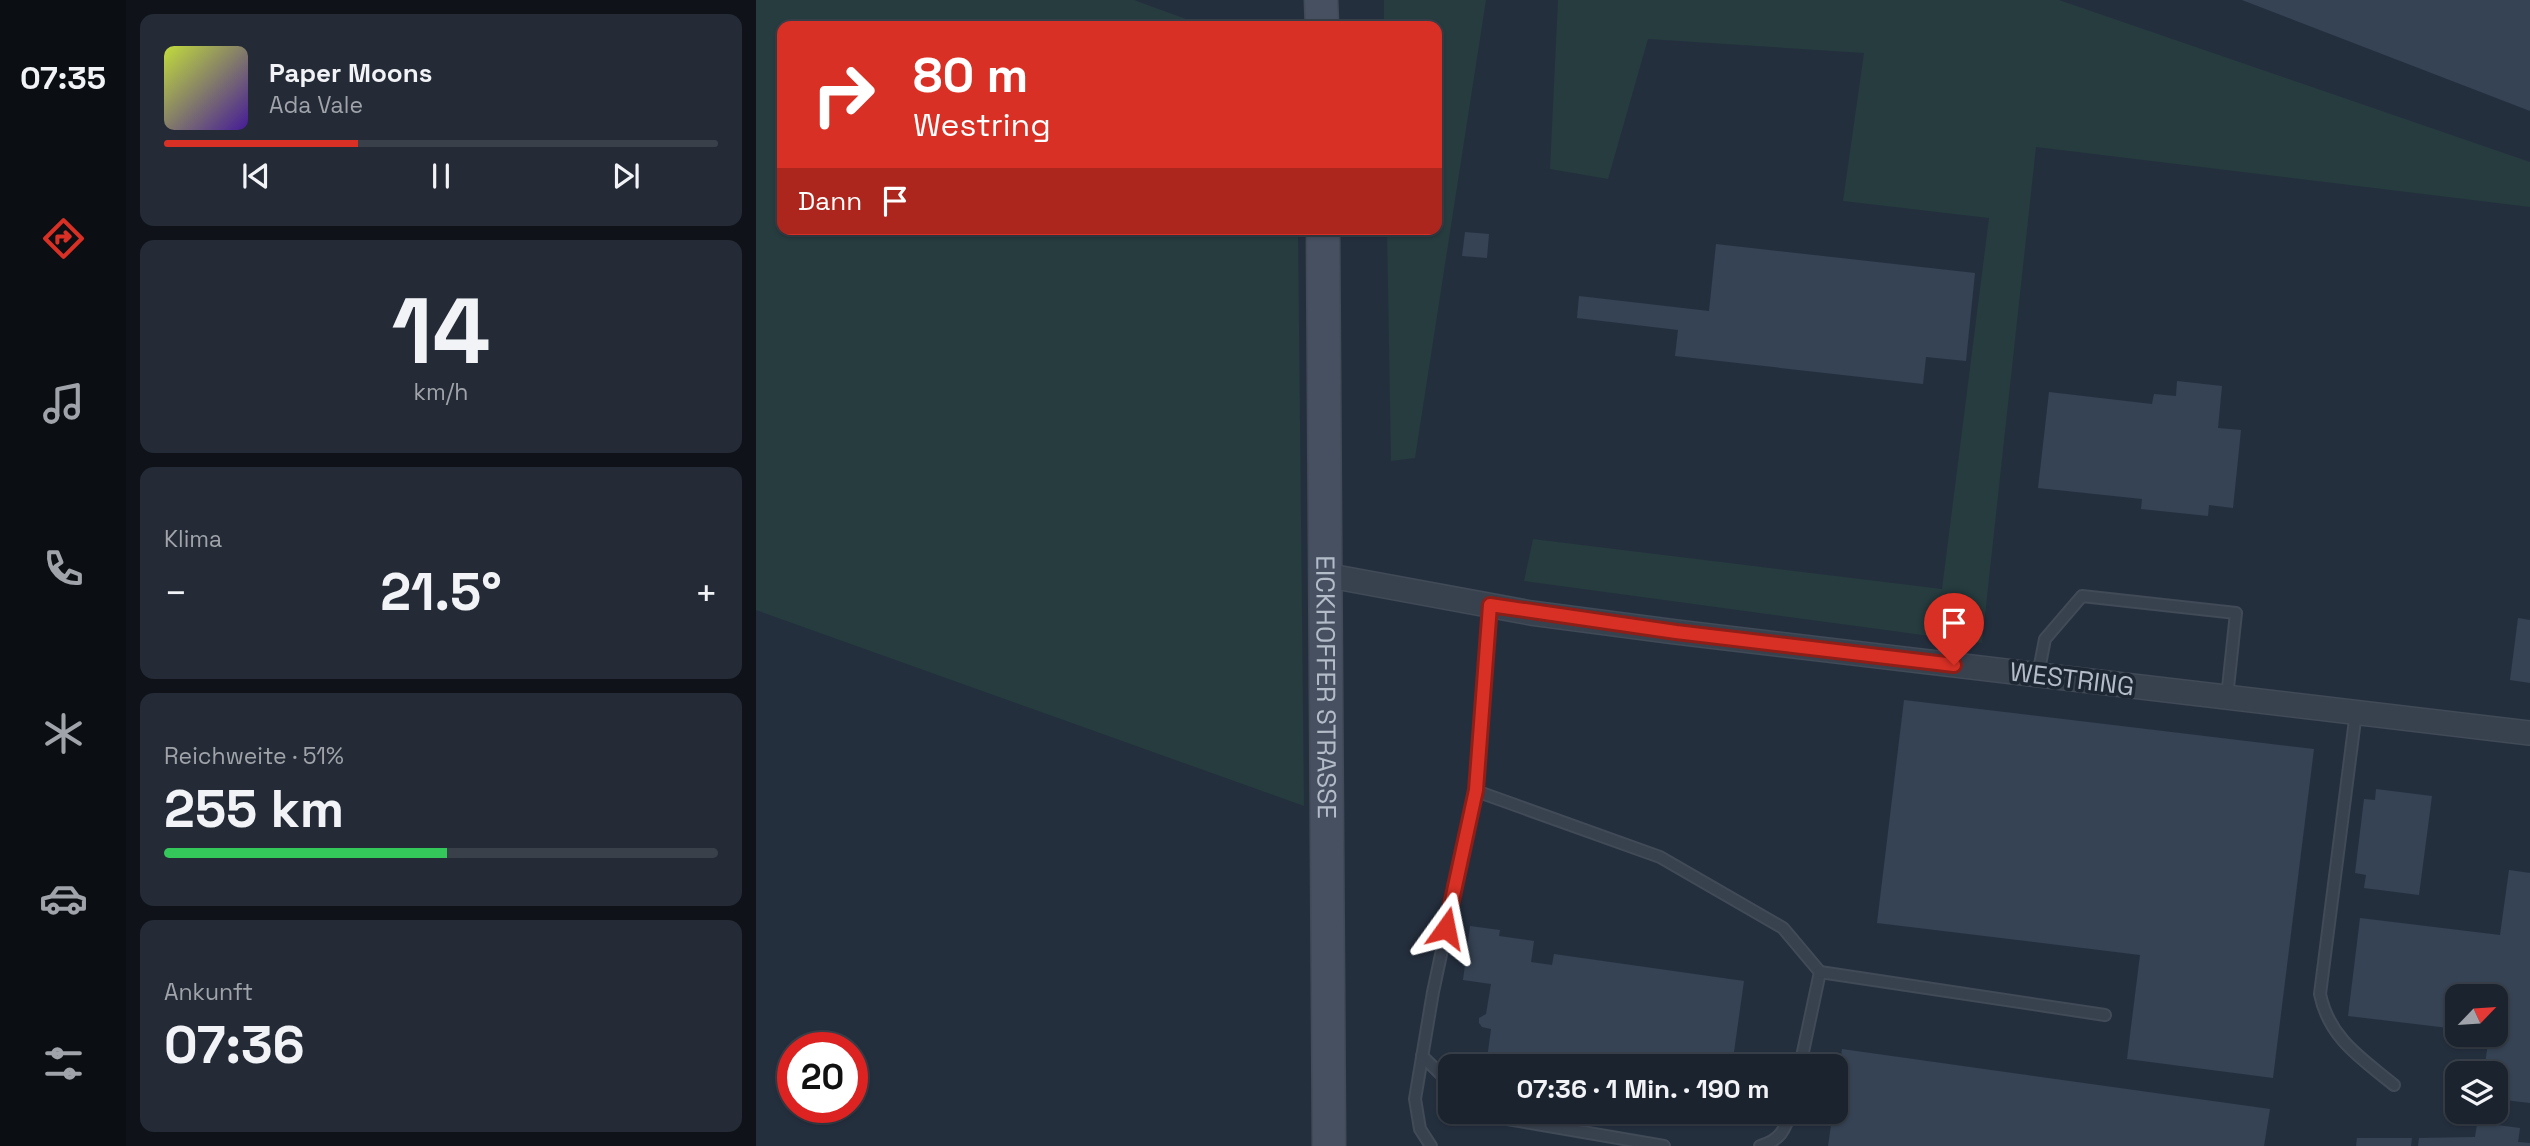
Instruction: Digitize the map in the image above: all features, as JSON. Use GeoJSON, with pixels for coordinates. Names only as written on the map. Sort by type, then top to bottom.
{"type":"FeatureCollection","features":[{"type":"Feature","properties":{"kind":"main road"},"geometry":{"type":"LineString","coordinates":[[1321,0],[1322,21]]}},
{"type":"Feature","properties":{"kind":"main road","name":"EICKHOFFER STRASSE"},"geometry":{"type":"LineString","coordinates":[[1323,235],[1329,1146]]}},
{"type":"Feature","properties":{"kind":"street","name":"WESTRING"},"geometry":{"type":"LineString","coordinates":[[1325,575],[1490,605],[1676,632],[2530,733]]}},
{"type":"Feature","properties":{"kind":"lane"},"geometry":{"type":"LineString","coordinates":[[2038,675],[2045,639],[2082,596],[2236,613],[2227,697]]}},
{"type":"Feature","properties":{"kind":"lane"},"geometry":{"type":"LineString","coordinates":[[1431,1146],[1420,1129],[1415,1099],[1441,953],[1476,790],[1490,605]]}},
{"type":"Feature","properties":{"kind":"lane"},"geometry":{"type":"LineString","coordinates":[[2356,712],[2320,994],[2330,1026],[2341,1039],[2394,1085]]}},
{"type":"Feature","properties":{"kind":"lane"},"geometry":{"type":"LineString","coordinates":[[1476,790],[1660,857],[1783,928],[1820,972],[2105,1015]]}},
{"type":"Feature","properties":{"kind":"lane"},"geometry":{"type":"LineString","coordinates":[[1803,1054],[1820,972]]}},
{"type":"Feature","properties":{"kind":"lane"},"geometry":{"type":"LineString","coordinates":[[1422,1056],[1438,1071]]}},
{"type":"Feature","properties":{"kind":"lane"},"geometry":{"type":"LineString","coordinates":[[1536,1124],[1664,1146]]}},
{"type":"Feature","properties":{"kind":"lane"},"geometry":{"type":"LineString","coordinates":[[1759,1146],[1767,1144],[1786,1129],[1787,1124]]}},
{"type":"Feature","properties":{"kind":"green space"},"geometry":{"type":"Polygon","coordinates":[[[756,0],[1134,0],[1191,21],[777,21],[777,235],[1298,235],[1304,806],[756,610],[756,0]]]}},
{"type":"Feature","properties":{"kind":"green space"},"geometry":{"type":"Polygon","coordinates":[[[1384,0],[1486,0],[1415,458],[1391,461],[1387,235],[1442,235],[1442,21],[1384,21],[1384,0]]]}},
{"type":"Feature","properties":{"kind":"green space"},"geometry":{"type":"Polygon","coordinates":[[[1558,0],[2059,0],[2530,162],[2530,207],[2036,147],[1982,643],[1524,581],[1533,539],[1942,589],[1989,218],[1843,201],[1864,53],[1648,39],[1608,179],[1550,169],[1558,0]]]}},
{"type":"Feature","properties":{"kind":"building"},"geometry":{"type":"Polygon","coordinates":[[[2242,0],[2530,0],[2530,111],[2242,0]]]}},
{"type":"Feature","properties":{"kind":"building"},"geometry":{"type":"Polygon","coordinates":[[[1465,232],[1489,234],[1487,258],[1462,256],[1465,232]]]}},
{"type":"Feature","properties":{"kind":"building"},"geometry":{"type":"Polygon","coordinates":[[[1716,244],[1975,273],[1966,361],[1926,357],[1923,384],[1675,356],[1678,330],[1577,318],[1579,296],[1709,311],[1716,244]]]}},
{"type":"Feature","properties":{"kind":"building"},"geometry":{"type":"Polygon","coordinates":[[[2177,381],[2222,386],[2218,428],[2241,430],[2233,508],[2209,505],[2208,516],[2141,509],[2142,499],[2038,488],[2049,392],[2152,404],[2154,394],[2176,396],[2177,381]]]}},
{"type":"Feature","properties":{"kind":"building"},"geometry":{"type":"Polygon","coordinates":[[[2518,618],[2530,620],[2530,683],[2510,680],[2518,618]]]}},
{"type":"Feature","properties":{"kind":"building"},"geometry":{"type":"Polygon","coordinates":[[[1904,700],[2314,749],[2273,1078],[2127,1059],[2140,955],[1877,923],[1904,700]]]}},
{"type":"Feature","properties":{"kind":"building"},"geometry":{"type":"Polygon","coordinates":[[[2376,789],[2432,796],[2419,895],[2364,888],[2366,875],[2355,873],[2364,799],[2375,800],[2376,789]]]}},
{"type":"Feature","properties":{"kind":"building"},"geometry":{"type":"Polygon","coordinates":[[[2509,870],[2530,873],[2530,1103],[2508,1100],[2508,1061],[2486,1061],[2487,1047],[2508,1047],[2508,984],[2445,984],[2445,1028],[2348,1016],[2360,918],[2500,935],[2509,870]]]}},
{"type":"Feature","properties":{"kind":"building"},"geometry":{"type":"Polygon","coordinates":[[[1470,926],[1500,930],[1499,936],[1534,941],[1531,962],[1552,965],[1554,954],[1744,981],[1734,1054],[1488,1054],[1491,1029],[1482,1027],[1479,1018],[1486,1014],[1491,984],[1463,980],[1470,926]]]}},
{"type":"Feature","properties":{"kind":"building"},"geometry":{"type":"Polygon","coordinates":[[[1842,1049],[2270,1109],[2264,1146],[1828,1146],[1831,1124],[1848,1124],[1848,1054],[1841,1054],[1842,1049]]]}},
{"type":"Feature","properties":{"kind":"building"},"geometry":{"type":"Polygon","coordinates":[[[2477,1124],[2520,1128],[2518,1142],[2530,1143],[2530,1146],[2418,1146],[2419,1138],[2475,1137],[2477,1124]]]}},
{"type":"Feature","properties":{"kind":"building"},"geometry":{"type":"Polygon","coordinates":[[[2357,1138],[2412,1138],[2411,1146],[2356,1146],[2357,1138]]]}},
{"type":"Feature","properties":{"kind":"route"},"geometry":{"type":"LineString","coordinates":[[1446,928],[1476,790],[1490,605],[1676,632],[1954,665]]}}]}
